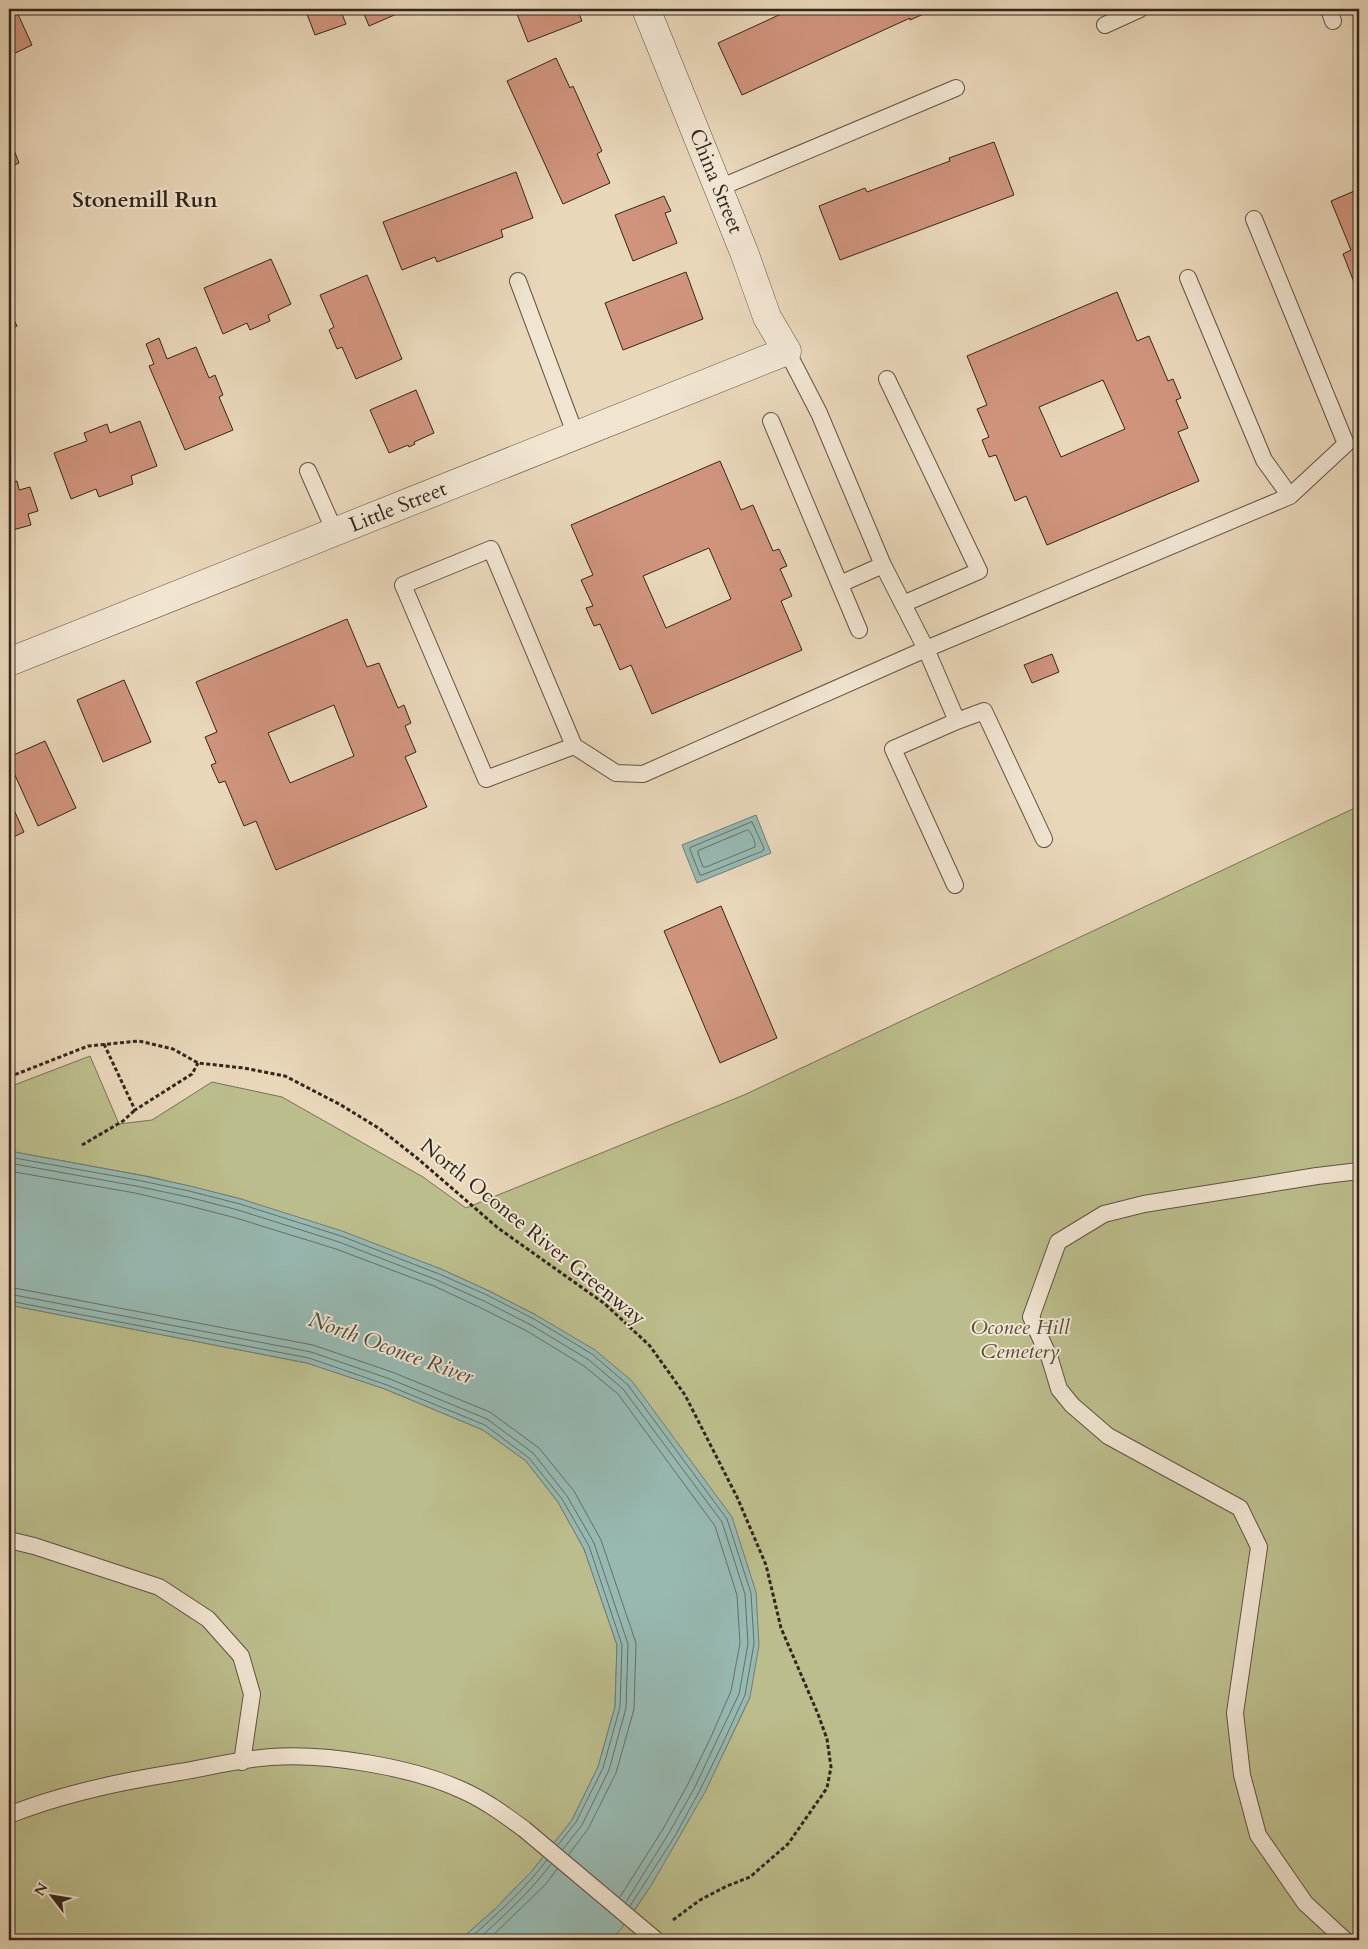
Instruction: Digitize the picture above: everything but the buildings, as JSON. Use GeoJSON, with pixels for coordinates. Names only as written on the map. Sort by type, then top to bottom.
{"type":"FeatureCollection","features":[{"type":"Feature","properties":{"kind":"street","name":"China Street"},"geometry":{"type":"LineString","coordinates":[[646,9],[719,188],[767,317],[787,351]]}},
{"type":"Feature","properties":{"kind":"street","name":"Little Street"},"geometry":{"type":"LineString","coordinates":[[9,662],[787,351]]}},
{"type":"Feature","properties":{"kind":"lane"},"geometry":{"type":"LineString","coordinates":[[1105,25],[1140,9]]}},
{"type":"Feature","properties":{"kind":"lane"},"geometry":{"type":"LineString","coordinates":[[719,188],[956,88]]}},
{"type":"Feature","properties":{"kind":"lane"},"geometry":{"type":"LineString","coordinates":[[574,746],[486,779],[403,585],[491,549],[574,746],[616,773],[643,774],[926,649],[1290,496],[1346,444],[1254,219]]}},
{"type":"Feature","properties":{"kind":"lane"},"geometry":{"type":"LineString","coordinates":[[1188,278],[1264,460],[1290,496]]}},
{"type":"Feature","properties":{"kind":"lane"},"geometry":{"type":"LineString","coordinates":[[518,281],[576,436]]}},
{"type":"Feature","properties":{"kind":"lane"},"geometry":{"type":"LineString","coordinates":[[787,351],[819,413],[883,565],[926,649],[957,721]]}},
{"type":"Feature","properties":{"kind":"lane"},"geometry":{"type":"LineString","coordinates":[[887,379],[979,571],[903,604]]}},
{"type":"Feature","properties":{"kind":"lane"},"geometry":{"type":"LineString","coordinates":[[771,420],[860,630]]}},
{"type":"Feature","properties":{"kind":"lane"},"geometry":{"type":"LineString","coordinates":[[308,471],[335,532]]}},
{"type":"Feature","properties":{"kind":"lane"},"geometry":{"type":"LineString","coordinates":[[840,584],[883,565]]}},
{"type":"Feature","properties":{"kind":"lane"},"geometry":{"type":"LineString","coordinates":[[955,885],[893,749],[984,711],[1044,839]]}},
{"type":"Feature","properties":{"kind":"lane"},"geometry":{"type":"LineString","coordinates":[[1345,1940],[1305,1903],[1258,1834],[1242,1776],[1235,1713],[1259,1547],[1240,1508],[1108,1436],[1072,1405],[1060,1389],[1050,1359],[1031,1317],[1058,1242],[1104,1214],[1144,1204],[1359,1170]]}},
{"type":"Feature","properties":{"kind":"lane"},"geometry":{"type":"LineString","coordinates":[[9,1540],[34,1546],[159,1587],[208,1619],[241,1656],[252,1694],[242,1762]]}},
{"type":"Feature","properties":{"kind":"lane"},"geometry":{"type":"LineString","coordinates":[[9,1814],[40,1802],[147,1778],[269,1757],[314,1756],[409,1773],[437,1780],[464,1791],[492,1806],[524,1829],[656,1940]]}},
{"type":"Feature","properties":{"kind":"path","name":"North Oconee River Greenway"},"geometry":{"type":"LineString","coordinates":[[9,1077],[88,1046],[139,1041],[173,1049],[198,1063],[244,1068],[285,1076],[341,1105],[380,1129],[417,1158],[498,1228],[605,1304],[650,1346],[685,1395],[737,1498],[766,1565],[781,1628],[827,1739],[831,1767],[827,1788],[788,1844],[750,1877],[700,1900],[674,1919]]}},
{"type":"Feature","properties":{"kind":"path"},"geometry":{"type":"LineString","coordinates":[[104,1044],[135,1110]]}},
{"type":"Feature","properties":{"kind":"path"},"geometry":{"type":"LineString","coordinates":[[82,1145],[123,1121],[135,1110],[192,1074],[198,1063]]}},
{"type":"Feature","properties":{"kind":"green space","name":"Oconee Hill Cemetery"},"geometry":{"type":"Polygon","coordinates":[[[1359,806],[1359,1940],[611,1940],[640,1902],[677,1841],[710,1780],[750,1697],[536,1315],[441,1269],[241,1199],[151,1177],[9,1151],[9,1087],[90,1056],[119,1124],[152,1120],[212,1082],[282,1097],[423,1177],[466,1208],[744,1095],[1359,806]]]}},
{"type":"Feature","properties":{"kind":"green space"},"geometry":{"type":"Polygon","coordinates":[[[9,1305],[307,1363],[385,1389],[483,1430],[526,1461],[558,1502],[584,1549],[617,1645],[615,1707],[598,1767],[572,1820],[532,1871],[495,1909],[460,1940],[9,1940],[9,1305]]]}},
{"type":"Feature","properties":{"kind":"water"},"geometry":{"type":"Polygon","coordinates":[[[756,815],[771,853],[697,883],[682,845],[756,815]]]}},
{"type":"Feature","properties":{"kind":"water","name":"North Oconee River"},"geometry":{"type":"Polygon","coordinates":[[[9,1151],[190,1186],[241,1199],[342,1231],[441,1269],[536,1315],[595,1350],[632,1381],[732,1517],[756,1592],[759,1645],[750,1697],[705,1792],[652,1884],[622,1928],[611,1940],[460,1940],[495,1909],[532,1871],[572,1820],[598,1767],[615,1707],[617,1645],[584,1549],[558,1502],[526,1461],[483,1430],[385,1389],[307,1363],[9,1305],[9,1151]]]}},
{"type":"Feature","properties":{"kind":"district","name":"Stonemill Run"},"geometry":{"type":"Point","coordinates":[145,200]}}]}
